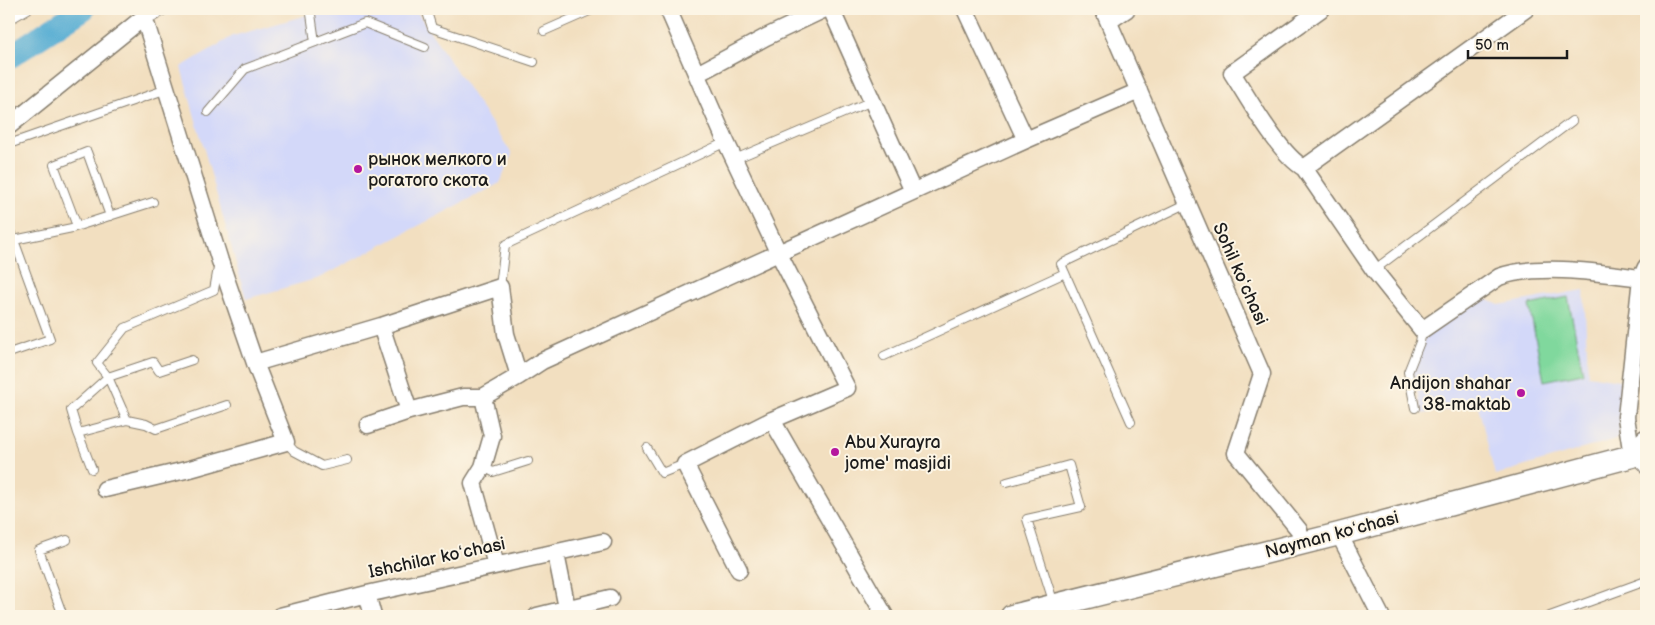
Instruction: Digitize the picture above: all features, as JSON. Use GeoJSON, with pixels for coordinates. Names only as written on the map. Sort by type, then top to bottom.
{"type":"FeatureCollection","features":[{"type":"Feature","properties":{"kind":"main road","name":"Nayman koʻchasi"},"geometry":{"type":"LineString","coordinates":[[1012,616],[1339,534],[1643,451]]}},
{"type":"Feature","properties":{"kind":"street"},"geometry":{"type":"LineString","coordinates":[[668,9],[726,142],[779,254],[848,388],[772,420],[685,464],[739,570]]}},
{"type":"Feature","properties":{"kind":"street"},"geometry":{"type":"LineString","coordinates":[[697,74],[766,37],[825,9]]}},
{"type":"Feature","properties":{"kind":"street"},"geometry":{"type":"LineString","coordinates":[[831,9],[911,187]]}},
{"type":"Feature","properties":{"kind":"street"},"geometry":{"type":"LineString","coordinates":[[965,9],[1026,140]]}},
{"type":"Feature","properties":{"kind":"street"},"geometry":{"type":"LineString","coordinates":[[1106,15],[1126,9]]}},
{"type":"Feature","properties":{"kind":"street"},"geometry":{"type":"LineString","coordinates":[[1321,9],[1232,73],[1285,152],[1293,161],[1304,168],[1374,270],[1422,330],[1499,277],[1509,273],[1538,271],[1643,272],[1626,417],[1643,451]]}},
{"type":"Feature","properties":{"kind":"street"},"geometry":{"type":"LineString","coordinates":[[1304,168],[1526,9]]}},
{"type":"Feature","properties":{"kind":"street"},"geometry":{"type":"LineString","coordinates":[[9,126],[151,13],[167,89],[220,261],[255,363],[286,442],[105,489]]}},
{"type":"Feature","properties":{"kind":"street","name":"Sohil koʻchasi"},"geometry":{"type":"LineString","coordinates":[[1106,15],[1262,374],[1236,453],[1299,530],[1302,543]]}},
{"type":"Feature","properties":{"kind":"street"},"geometry":{"type":"LineString","coordinates":[[368,426],[409,411],[463,397],[483,398],[542,361],[1026,140],[1139,91]]}},
{"type":"Feature","properties":{"kind":"street"},"geometry":{"type":"LineString","coordinates":[[255,363],[381,326],[500,288],[506,334],[519,376]]}},
{"type":"Feature","properties":{"kind":"street"},"geometry":{"type":"LineString","coordinates":[[381,326],[409,411]]}},
{"type":"Feature","properties":{"kind":"street"},"geometry":{"type":"LineString","coordinates":[[483,398],[492,436],[483,467],[473,483],[496,565]]}},
{"type":"Feature","properties":{"kind":"street"},"geometry":{"type":"LineString","coordinates":[[772,420],[885,616]]}},
{"type":"Feature","properties":{"kind":"street"},"geometry":{"type":"LineString","coordinates":[[1339,534],[1381,616]]}},
{"type":"Feature","properties":{"kind":"street","name":"Ishchilar koʻchasi"},"geometry":{"type":"LineString","coordinates":[[280,616],[367,594],[496,565],[556,554],[603,542]]}},
{"type":"Feature","properties":{"kind":"street"},"geometry":{"type":"LineString","coordinates":[[556,554],[568,612]]}},
{"type":"Feature","properties":{"kind":"street"},"geometry":{"type":"LineString","coordinates":[[367,594],[373,616]]}},
{"type":"Feature","properties":{"kind":"street"},"geometry":{"type":"LineString","coordinates":[[537,616],[568,612],[610,598]]}},
{"type":"Feature","properties":{"kind":"lane"},"geometry":{"type":"LineString","coordinates":[[9,20],[28,9]]}},
{"type":"Feature","properties":{"kind":"lane"},"geometry":{"type":"LineString","coordinates":[[309,9],[315,42]]}},
{"type":"Feature","properties":{"kind":"lane"},"geometry":{"type":"LineString","coordinates":[[426,9],[432,28],[534,62]]}},
{"type":"Feature","properties":{"kind":"lane"},"geometry":{"type":"LineString","coordinates":[[544,31],[594,9]]}},
{"type":"Feature","properties":{"kind":"lane"},"geometry":{"type":"LineString","coordinates":[[208,112],[245,69],[365,23],[425,47]]}},
{"type":"Feature","properties":{"kind":"lane"},"geometry":{"type":"LineString","coordinates":[[9,144],[167,89]]}},
{"type":"Feature","properties":{"kind":"lane"},"geometry":{"type":"LineString","coordinates":[[735,159],[872,101]]}},
{"type":"Feature","properties":{"kind":"lane"},"geometry":{"type":"LineString","coordinates":[[1374,270],[1572,121]]}},
{"type":"Feature","properties":{"kind":"lane"},"geometry":{"type":"LineString","coordinates":[[500,288],[504,245],[726,142]]}},
{"type":"Feature","properties":{"kind":"lane"},"geometry":{"type":"LineString","coordinates":[[77,226],[54,165],[87,152],[110,216]]}},
{"type":"Feature","properties":{"kind":"lane"},"geometry":{"type":"LineString","coordinates":[[14,240],[77,226],[153,202]]}},
{"type":"Feature","properties":{"kind":"lane"},"geometry":{"type":"LineString","coordinates":[[1131,422],[1061,264],[1188,203]]}},
{"type":"Feature","properties":{"kind":"lane"},"geometry":{"type":"LineString","coordinates":[[9,230],[50,339],[9,353]]}},
{"type":"Feature","properties":{"kind":"lane"},"geometry":{"type":"LineString","coordinates":[[126,420],[108,377],[97,362],[125,328],[214,290],[220,261]]}},
{"type":"Feature","properties":{"kind":"lane"},"geometry":{"type":"LineString","coordinates":[[884,356],[1065,273]]}},
{"type":"Feature","properties":{"kind":"lane"},"geometry":{"type":"LineString","coordinates":[[1415,408],[1408,372],[1420,342],[1422,330]]}},
{"type":"Feature","properties":{"kind":"lane"},"geometry":{"type":"LineString","coordinates":[[92,469],[71,410],[108,377],[153,362],[159,371],[192,360]]}},
{"type":"Feature","properties":{"kind":"lane"},"geometry":{"type":"LineString","coordinates":[[78,433],[126,420],[146,424],[156,429],[227,404]]}},
{"type":"Feature","properties":{"kind":"lane"},"geometry":{"type":"LineString","coordinates":[[286,442],[294,451],[322,466],[347,460]]}},
{"type":"Feature","properties":{"kind":"lane"},"geometry":{"type":"LineString","coordinates":[[647,448],[662,473],[685,464]]}},
{"type":"Feature","properties":{"kind":"lane"},"geometry":{"type":"LineString","coordinates":[[483,467],[493,472],[528,461]]}},
{"type":"Feature","properties":{"kind":"lane"},"geometry":{"type":"LineString","coordinates":[[1007,482],[1069,465],[1081,507],[1027,519],[1055,605]]}},
{"type":"Feature","properties":{"kind":"lane"},"geometry":{"type":"LineString","coordinates":[[63,616],[39,550],[67,540]]}},
{"type":"Feature","properties":{"kind":"lane"},"geometry":{"type":"LineString","coordinates":[[1550,616],[1646,581]]}},
{"type":"Feature","properties":{"kind":"shaded area","name":"рынок мелкого и рогатого скота"},"geometry":{"type":"Polygon","coordinates":[[[320,9],[415,9],[512,154],[500,183],[319,278],[246,299],[181,67],[233,36],[311,14],[320,9]]]}},
{"type":"Feature","properties":{"kind":"shaded area","name":"Andijon shahar 38-maktab"},"geometry":{"type":"Polygon","coordinates":[[[1584,290],[1588,375],[1625,381],[1619,438],[1495,475],[1478,405],[1422,414],[1412,369],[1427,332],[1480,296],[1499,305],[1584,290]]]}},
{"type":"Feature","properties":{"kind":"green space"},"geometry":{"type":"Polygon","coordinates":[[[1568,297],[1583,373],[1544,381],[1529,305],[1568,297]]]}},
{"type":"Feature","properties":{"kind":"waterway"},"geometry":{"type":"LineString","coordinates":[[9,57],[83,9]]}},
{"type":"Feature","properties":{"kind":"place","name":"рынок мелкого и рогатого скота"},"geometry":{"type":"Point","coordinates":[358,169]}},
{"type":"Feature","properties":{"kind":"place","name":"Andijon shahar 38-maktab"},"geometry":{"type":"Point","coordinates":[1521,393]}},
{"type":"Feature","properties":{"kind":"place","name":"Abu Xurayra jome' masjidi"},"geometry":{"type":"Point","coordinates":[835,452]}}]}
